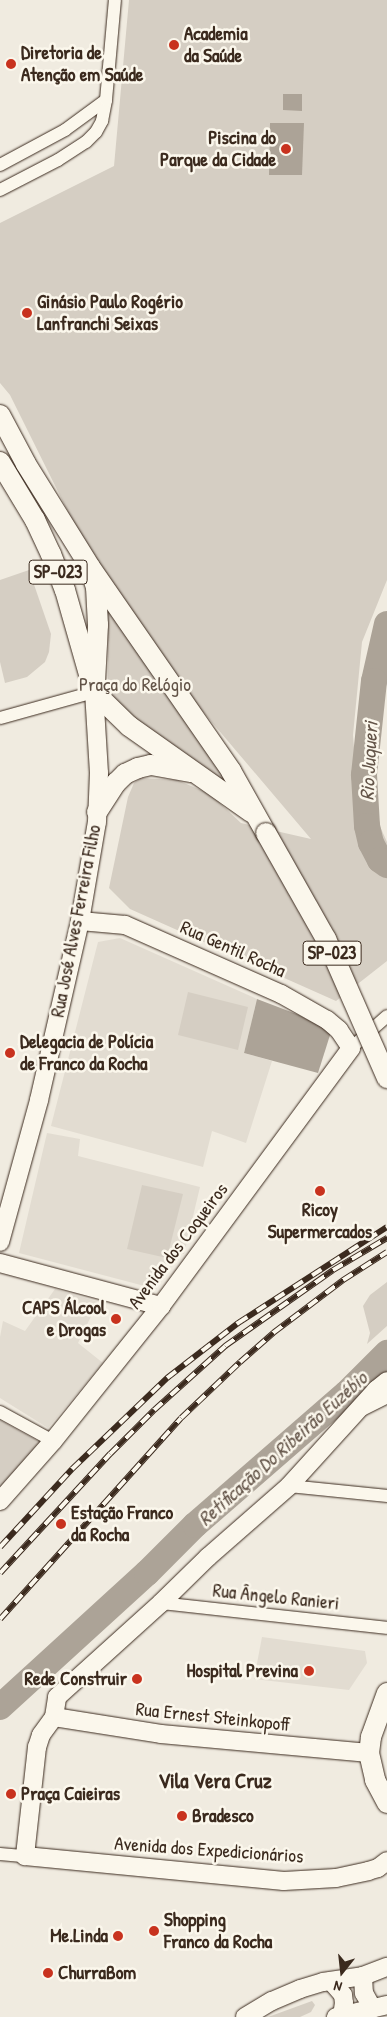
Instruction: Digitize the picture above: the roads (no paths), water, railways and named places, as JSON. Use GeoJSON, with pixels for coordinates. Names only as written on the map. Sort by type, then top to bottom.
{"type":"FeatureCollection","features":[{"type":"Feature","properties":{"kind":"main road","name":"SP-023"},"geometry":{"type":"LineString","coordinates":[[0,416],[31,471],[90,567],[231,771],[254,815],[326,939],[387,1078]]}},
{"type":"Feature","properties":{"kind":"main road","name":"Rua José Alves Ferreira Filho"},"geometry":{"type":"LineString","coordinates":[[0,462],[52,554],[64,590],[94,692],[100,773],[97,812],[80,921],[39,1100],[0,1242]]}},
{"type":"Feature","properties":{"kind":"main road"},"geometry":{"type":"LineString","coordinates":[[90,567],[96,587],[98,618],[99,652],[94,692]]}},
{"type":"Feature","properties":{"kind":"main road","name":"SP-023"},"geometry":{"type":"LineString","coordinates":[[94,692],[128,726],[254,815]]}},
{"type":"Feature","properties":{"kind":"main road"},"geometry":{"type":"LineString","coordinates":[[97,812],[116,783],[126,774],[138,768],[151,765],[197,773]]}},
{"type":"Feature","properties":{"kind":"main road","name":"Rua Gentil Rocha"},"geometry":{"type":"LineString","coordinates":[[80,921],[125,925],[281,994],[327,1020],[339,1030],[351,1048]]}},
{"type":"Feature","properties":{"kind":"main road","name":"Avenida dos Coqueiros"},"geometry":{"type":"LineString","coordinates":[[0,1501],[53,1441],[161,1306],[351,1048]]}},
{"type":"Feature","properties":{"kind":"main road"},"geometry":{"type":"LineString","coordinates":[[0,1263],[161,1306]]}},
{"type":"Feature","properties":{"kind":"main road"},"geometry":{"type":"LineString","coordinates":[[25,1856],[37,1747],[44,1730],[54,1717],[57,1697],[161,1603],[208,1557],[289,1486],[354,1414],[387,1381]]}},
{"type":"Feature","properties":{"kind":"main road"},"geometry":{"type":"LineString","coordinates":[[386,1695],[370,1737],[369,1753],[375,1780],[387,1803]]}},
{"type":"Feature","properties":{"kind":"main road","name":"Rua Ernest Steinkopoff"},"geometry":{"type":"LineString","coordinates":[[54,1717],[160,1734],[369,1753]]}},
{"type":"Feature","properties":{"kind":"main road","name":"Avenida dos Expedicionários"},"geometry":{"type":"LineString","coordinates":[[25,1856],[284,1881],[336,1878],[378,1868],[387,1861]]}},
{"type":"Feature","properties":{"kind":"main road"},"geometry":{"type":"LineString","coordinates":[[245,2017],[293,1992],[331,1981],[364,1976],[387,1967]]}},
{"type":"Feature","properties":{"kind":"main road"},"geometry":{"type":"LineString","coordinates":[[364,1976],[364,1993],[380,2010]]}},
{"type":"Feature","properties":{"kind":"main road"},"geometry":{"type":"LineString","coordinates":[[331,1981],[343,1995],[344,2003],[339,2016],[380,2010]]}},
{"type":"Feature","properties":{"kind":"street"},"geometry":{"type":"LineString","coordinates":[[0,190],[58,160],[86,142],[102,121],[106,100],[116,0]]}},
{"type":"Feature","properties":{"kind":"street"},"geometry":{"type":"LineString","coordinates":[[0,165],[64,130],[106,100]]}},
{"type":"Feature","properties":{"kind":"street"},"geometry":{"type":"LineString","coordinates":[[0,718],[94,692]]}},
{"type":"Feature","properties":{"kind":"street","name":"Avenida dos Coqueiros"},"geometry":{"type":"LineString","coordinates":[[351,1048],[387,1016]]}},
{"type":"Feature","properties":{"kind":"street"},"geometry":{"type":"LineString","coordinates":[[354,1414],[387,1397]]}},
{"type":"Feature","properties":{"kind":"street"},"geometry":{"type":"LineString","coordinates":[[0,1412],[53,1441]]}},
{"type":"Feature","properties":{"kind":"street"},"geometry":{"type":"LineString","coordinates":[[289,1486],[387,1496]]}},
{"type":"Feature","properties":{"kind":"street","name":"Rua Ângelo Ranieri"},"geometry":{"type":"LineString","coordinates":[[161,1603],[387,1628]]}},
{"type":"Feature","properties":{"kind":"street"},"geometry":{"type":"LineString","coordinates":[[0,1854],[25,1856]]}},
{"type":"Feature","properties":{"kind":"waterway","name":"Rio Juqueri"},"geometry":{"type":"LineString","coordinates":[[387,624],[374,681],[364,775],[367,826],[371,843],[380,860],[387,865]]}},
{"type":"Feature","properties":{"kind":"waterway","name":"Retificação Do Ribeirão Euzébio"},"geometry":{"type":"LineString","coordinates":[[0,1707],[147,1573],[195,1525],[347,1393],[387,1353]]}},
{"type":"Feature","properties":{"kind":"railway"},"geometry":{"type":"LineString","coordinates":[[0,1547],[72,1469],[167,1378],[238,1323],[387,1227]]}},
{"type":"Feature","properties":{"kind":"railway"},"geometry":{"type":"LineString","coordinates":[[0,1573],[110,1454],[154,1410],[225,1346],[333,1270],[387,1238]]}},
{"type":"Feature","properties":{"kind":"railway"},"geometry":{"type":"LineString","coordinates":[[0,1619],[181,1418],[240,1362],[273,1333],[343,1280],[387,1252]]}},
{"type":"Feature","properties":{"kind":"place","name":"Academia da Saúde"},"geometry":{"type":"Point","coordinates":[174,45]}},
{"type":"Feature","properties":{"kind":"place","name":"Diretoria de Atenção em Saúde"},"geometry":{"type":"Point","coordinates":[11,64]}},
{"type":"Feature","properties":{"kind":"place","name":"Piscina do Parque da Cidade"},"geometry":{"type":"Point","coordinates":[286,149]}},
{"type":"Feature","properties":{"kind":"place","name":"Ginásio Paulo Rogério Lanfranchi Seixas"},"geometry":{"type":"Point","coordinates":[27,313]}},
{"type":"Feature","properties":{"kind":"place","name":"Delegacia de Polícia de Franco da Rocha"},"geometry":{"type":"Point","coordinates":[10,1053]}},
{"type":"Feature","properties":{"kind":"place","name":"Ricoy Supermercados"},"geometry":{"type":"Point","coordinates":[320,1191]}},
{"type":"Feature","properties":{"kind":"place","name":"CAPS Álcool e Drogas"},"geometry":{"type":"Point","coordinates":[116,1319]}},
{"type":"Feature","properties":{"kind":"place","name":"Estação Franco da Rocha"},"geometry":{"type":"Point","coordinates":[61,1524]}},
{"type":"Feature","properties":{"kind":"place","name":"Hospital Previna"},"geometry":{"type":"Point","coordinates":[309,1671]}},
{"type":"Feature","properties":{"kind":"place","name":"Rede Construir"},"geometry":{"type":"Point","coordinates":[137,1679]}},
{"type":"Feature","properties":{"kind":"place","name":"Praça Caieiras"},"geometry":{"type":"Point","coordinates":[11,1794]}},
{"type":"Feature","properties":{"kind":"place","name":"Bradesco"},"geometry":{"type":"Point","coordinates":[182,1816]}},
{"type":"Feature","properties":{"kind":"place","name":"Shopping Franco da Rocha"},"geometry":{"type":"Point","coordinates":[154,1931]}},
{"type":"Feature","properties":{"kind":"place","name":"Me.Linda"},"geometry":{"type":"Point","coordinates":[118,1936]}},
{"type":"Feature","properties":{"kind":"place","name":"ChurraBom"},"geometry":{"type":"Point","coordinates":[48,1973]}},
{"type":"Feature","properties":{"kind":"district","name":"Vila Vera Cruz"},"geometry":{"type":"Point","coordinates":[215,1781]}},
{"type":"Feature","properties":{"kind":"park label","name":"Praça do Relógio"},"geometry":{"type":"Point","coordinates":[135,685]}}]}
